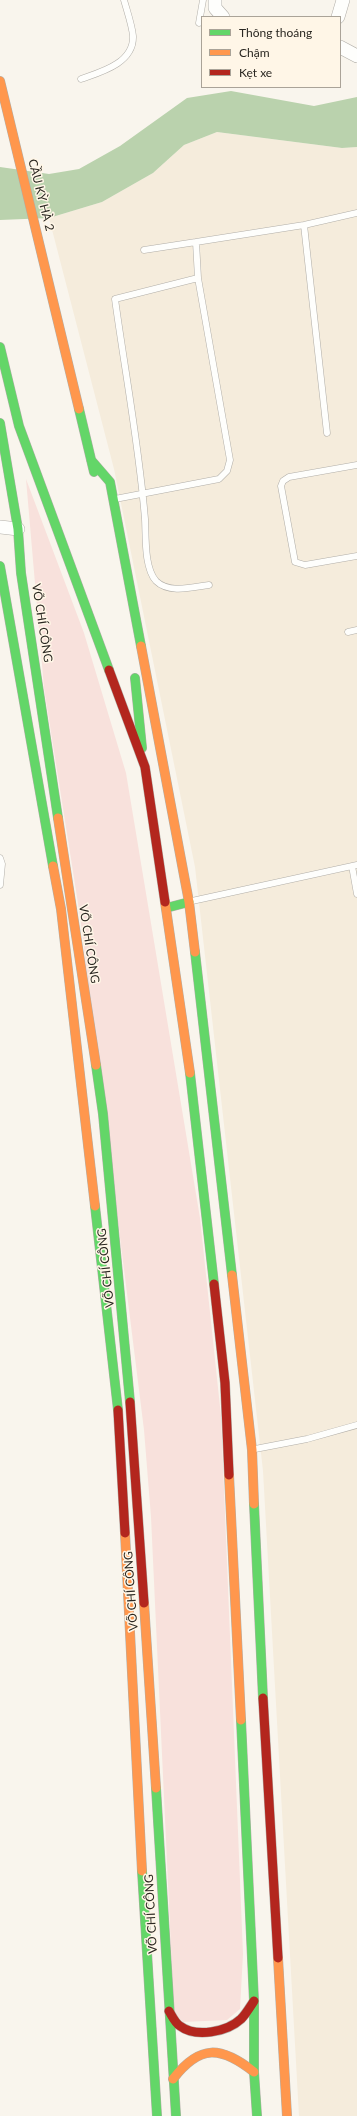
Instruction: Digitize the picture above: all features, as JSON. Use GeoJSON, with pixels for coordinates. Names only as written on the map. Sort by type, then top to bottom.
{"type":"FeatureCollection","features":[{"type":"Feature","properties":{"kind":"main road","name":"CẦU KỲ HÀ 2"},"geometry":{"type":"LineString","coordinates":[[0,81],[92,460]]}},
{"type":"Feature","properties":{"kind":"main road"},"geometry":{"type":"LineString","coordinates":[[0,347],[19,426],[145,767]]}},
{"type":"Feature","properties":{"kind":"main road","name":"VÕ CHÍ CÔNG"},"geometry":{"type":"LineString","coordinates":[[0,424],[18,529],[21,573],[103,1114],[133,1428],[176,2116]]}},
{"type":"Feature","properties":{"kind":"main road"},"geometry":{"type":"LineString","coordinates":[[92,460],[96,483]]}},
{"type":"Feature","properties":{"kind":"main road"},"geometry":{"type":"LineString","coordinates":[[92,460],[110,482],[114,499],[189,902],[252,1450],[257,1589],[287,2116]]}},
{"type":"Feature","properties":{"kind":"main road","name":"VÕ CHÍ CÔNG"},"geometry":{"type":"LineString","coordinates":[[0,566],[61,909],[120,1430],[148,1990],[157,2116]]}},
{"type":"Feature","properties":{"kind":"main road"},"geometry":{"type":"LineString","coordinates":[[134,671],[145,767],[190,1070],[225,1383],[254,2001],[254,2072],[257,2116]]}},
{"type":"Feature","properties":{"kind":"main road"},"geometry":{"type":"LineString","coordinates":[[166,908],[189,902]]}},
{"type":"Feature","properties":{"kind":"main road"},"geometry":{"type":"LineString","coordinates":[[169,2011],[178,2026],[189,2032],[205,2032],[232,2026],[241,2019],[254,2001]]}},
{"type":"Feature","properties":{"kind":"main road"},"geometry":{"type":"LineString","coordinates":[[173,2078],[188,2061],[200,2053],[213,2050],[234,2057],[254,2072]]}},
{"type":"Feature","properties":{"kind":"street"},"geometry":{"type":"LineString","coordinates":[[215,0],[215,8],[221,16]]}},
{"type":"Feature","properties":{"kind":"street"},"geometry":{"type":"LineString","coordinates":[[338,16],[343,0]]}},
{"type":"Feature","properties":{"kind":"street"},"geometry":{"type":"LineString","coordinates":[[341,47],[357,56]]}},
{"type":"Feature","properties":{"kind":"street"},"geometry":{"type":"LineString","coordinates":[[0,528],[18,529]]}},
{"type":"Feature","properties":{"kind":"lane"},"geometry":{"type":"LineString","coordinates":[[82,79],[113,68],[130,49],[133,37],[124,0]]}},
{"type":"Feature","properties":{"kind":"lane"},"geometry":{"type":"LineString","coordinates":[[199,23],[203,0]]}},
{"type":"Feature","properties":{"kind":"lane"},"geometry":{"type":"LineString","coordinates":[[144,250],[304,224],[357,213]]}},
{"type":"Feature","properties":{"kind":"lane"},"geometry":{"type":"LineString","coordinates":[[304,224],[327,433]]}},
{"type":"Feature","properties":{"kind":"lane"},"geometry":{"type":"LineString","coordinates":[[114,499],[219,479],[227,471],[230,460],[198,278],[196,242]]}},
{"type":"Feature","properties":{"kind":"lane"},"geometry":{"type":"LineString","coordinates":[[198,278],[115,299],[143,493],[148,561],[156,580],[164,586],[171,588],[209,586]]}},
{"type":"Feature","properties":{"kind":"lane"},"geometry":{"type":"LineString","coordinates":[[357,465],[289,477],[283,481],[281,486],[295,562],[305,565],[357,556]]}},
{"type":"Feature","properties":{"kind":"lane"},"geometry":{"type":"LineString","coordinates":[[348,632],[357,630]]}},
{"type":"Feature","properties":{"kind":"lane"},"geometry":{"type":"LineString","coordinates":[[0,858],[2,864],[0,885]]}},
{"type":"Feature","properties":{"kind":"lane"},"geometry":{"type":"LineString","coordinates":[[189,902],[354,866],[357,894]]}},
{"type":"Feature","properties":{"kind":"lane"},"geometry":{"type":"LineString","coordinates":[[252,1450],[307,1439],[357,1425]]}},
{"type":"Feature","properties":{"kind":"shaded area"},"geometry":{"type":"Polygon","coordinates":[[[231,91],[314,106],[357,97],[357,147],[342,148],[217,132],[184,145],[153,173],[102,202],[49,218],[0,220],[0,167],[49,174],[79,169],[120,146],[187,98],[231,91]]]}},
{"type":"Feature","properties":{"kind":"shaded area"},"geometry":{"type":"Polygon","coordinates":[[[217,132],[342,148],[357,147],[357,2116],[299,2116],[263,1471],[195,867],[114,469],[49,218],[102,202],[153,173],[184,145],[217,132]]]}},
{"type":"Feature","properties":{"kind":"shaded area"},"geometry":{"type":"Polygon","coordinates":[[[26,479],[84,633],[126,773],[200,1218],[221,1416],[243,1954],[240,2009],[227,2020],[183,2022],[174,2013],[151,1517],[144,1430],[80,916],[44,688],[26,479]]]}},
{"type":"Feature","properties":{"kind":"traffic: fast"},"geometry":{"type":"LineString","coordinates":[[0,347],[19,426],[109,670]]}},
{"type":"Feature","properties":{"kind":"traffic: fast"},"geometry":{"type":"LineString","coordinates":[[79,409],[94,472]]}},
{"type":"Feature","properties":{"kind":"traffic: fast"},"geometry":{"type":"LineString","coordinates":[[0,423],[18,529],[21,573],[58,818]]}},
{"type":"Feature","properties":{"kind":"traffic: fast"},"geometry":{"type":"LineString","coordinates":[[91,460],[110,482],[141,646]]}},
{"type":"Feature","properties":{"kind":"traffic: fast"},"geometry":{"type":"LineString","coordinates":[[0,566],[53,866]]}},
{"type":"Feature","properties":{"kind":"traffic: fast"},"geometry":{"type":"LineString","coordinates":[[135,678],[142,748]]}},
{"type":"Feature","properties":{"kind":"traffic: fast"},"geometry":{"type":"LineString","coordinates":[[166,908],[189,902]]}},
{"type":"Feature","properties":{"kind":"traffic: fast"},"geometry":{"type":"LineString","coordinates":[[195,952],[232,1275]]}},
{"type":"Feature","properties":{"kind":"traffic: fast"},"geometry":{"type":"LineString","coordinates":[[96,1065],[103,1114],[130,1402]]}},
{"type":"Feature","properties":{"kind":"traffic: fast"},"geometry":{"type":"LineString","coordinates":[[190,1073],[214,1284]]}},
{"type":"Feature","properties":{"kind":"traffic: fast"},"geometry":{"type":"LineString","coordinates":[[95,1206],[118,1410]]}},
{"type":"Feature","properties":{"kind":"traffic: fast"},"geometry":{"type":"LineString","coordinates":[[254,1504],[263,1698]]}},
{"type":"Feature","properties":{"kind":"traffic: fast"},"geometry":{"type":"LineString","coordinates":[[241,1720],[254,2001],[254,2072],[257,2116]]}},
{"type":"Feature","properties":{"kind":"traffic: fast"},"geometry":{"type":"LineString","coordinates":[[156,1788],[176,2116]]}},
{"type":"Feature","properties":{"kind":"traffic: fast"},"geometry":{"type":"LineString","coordinates":[[142,1871],[157,2116]]}},
{"type":"Feature","properties":{"kind":"traffic: slow"},"geometry":{"type":"LineString","coordinates":[[0,81],[79,409]]}},
{"type":"Feature","properties":{"kind":"traffic: slow"},"geometry":{"type":"LineString","coordinates":[[141,646],[189,902],[195,952]]}},
{"type":"Feature","properties":{"kind":"traffic: slow"},"geometry":{"type":"LineString","coordinates":[[58,818],[96,1065]]}},
{"type":"Feature","properties":{"kind":"traffic: slow"},"geometry":{"type":"LineString","coordinates":[[53,866],[61,909],[95,1206]]}},
{"type":"Feature","properties":{"kind":"traffic: slow"},"geometry":{"type":"LineString","coordinates":[[165,902],[190,1073]]}},
{"type":"Feature","properties":{"kind":"traffic: slow"},"geometry":{"type":"LineString","coordinates":[[232,1275],[252,1450],[254,1504]]}},
{"type":"Feature","properties":{"kind":"traffic: slow"},"geometry":{"type":"LineString","coordinates":[[229,1475],[241,1720]]}},
{"type":"Feature","properties":{"kind":"traffic: slow"},"geometry":{"type":"LineString","coordinates":[[125,1533],[142,1871]]}},
{"type":"Feature","properties":{"kind":"traffic: slow"},"geometry":{"type":"LineString","coordinates":[[144,1603],[156,1788]]}},
{"type":"Feature","properties":{"kind":"traffic: slow"},"geometry":{"type":"LineString","coordinates":[[278,1958],[287,2116]]}},
{"type":"Feature","properties":{"kind":"traffic: slow"},"geometry":{"type":"LineString","coordinates":[[173,2079],[192,2059],[211,2053],[231,2057],[254,2072]]}},
{"type":"Feature","properties":{"kind":"traffic: jam"},"geometry":{"type":"LineString","coordinates":[[109,670],[145,767],[165,902]]}},
{"type":"Feature","properties":{"kind":"traffic: jam"},"geometry":{"type":"LineString","coordinates":[[214,1284],[225,1383],[229,1475]]}},
{"type":"Feature","properties":{"kind":"traffic: jam"},"geometry":{"type":"LineString","coordinates":[[130,1402],[144,1603]]}},
{"type":"Feature","properties":{"kind":"traffic: jam"},"geometry":{"type":"LineString","coordinates":[[118,1410],[125,1533]]}},
{"type":"Feature","properties":{"kind":"traffic: jam"},"geometry":{"type":"LineString","coordinates":[[263,1698],[278,1958]]}},
{"type":"Feature","properties":{"kind":"traffic: jam"},"geometry":{"type":"LineString","coordinates":[[169,2011],[177,2023],[187,2030],[194,2032],[211,2032],[235,2024],[243,2017],[254,2001]]}}]}
